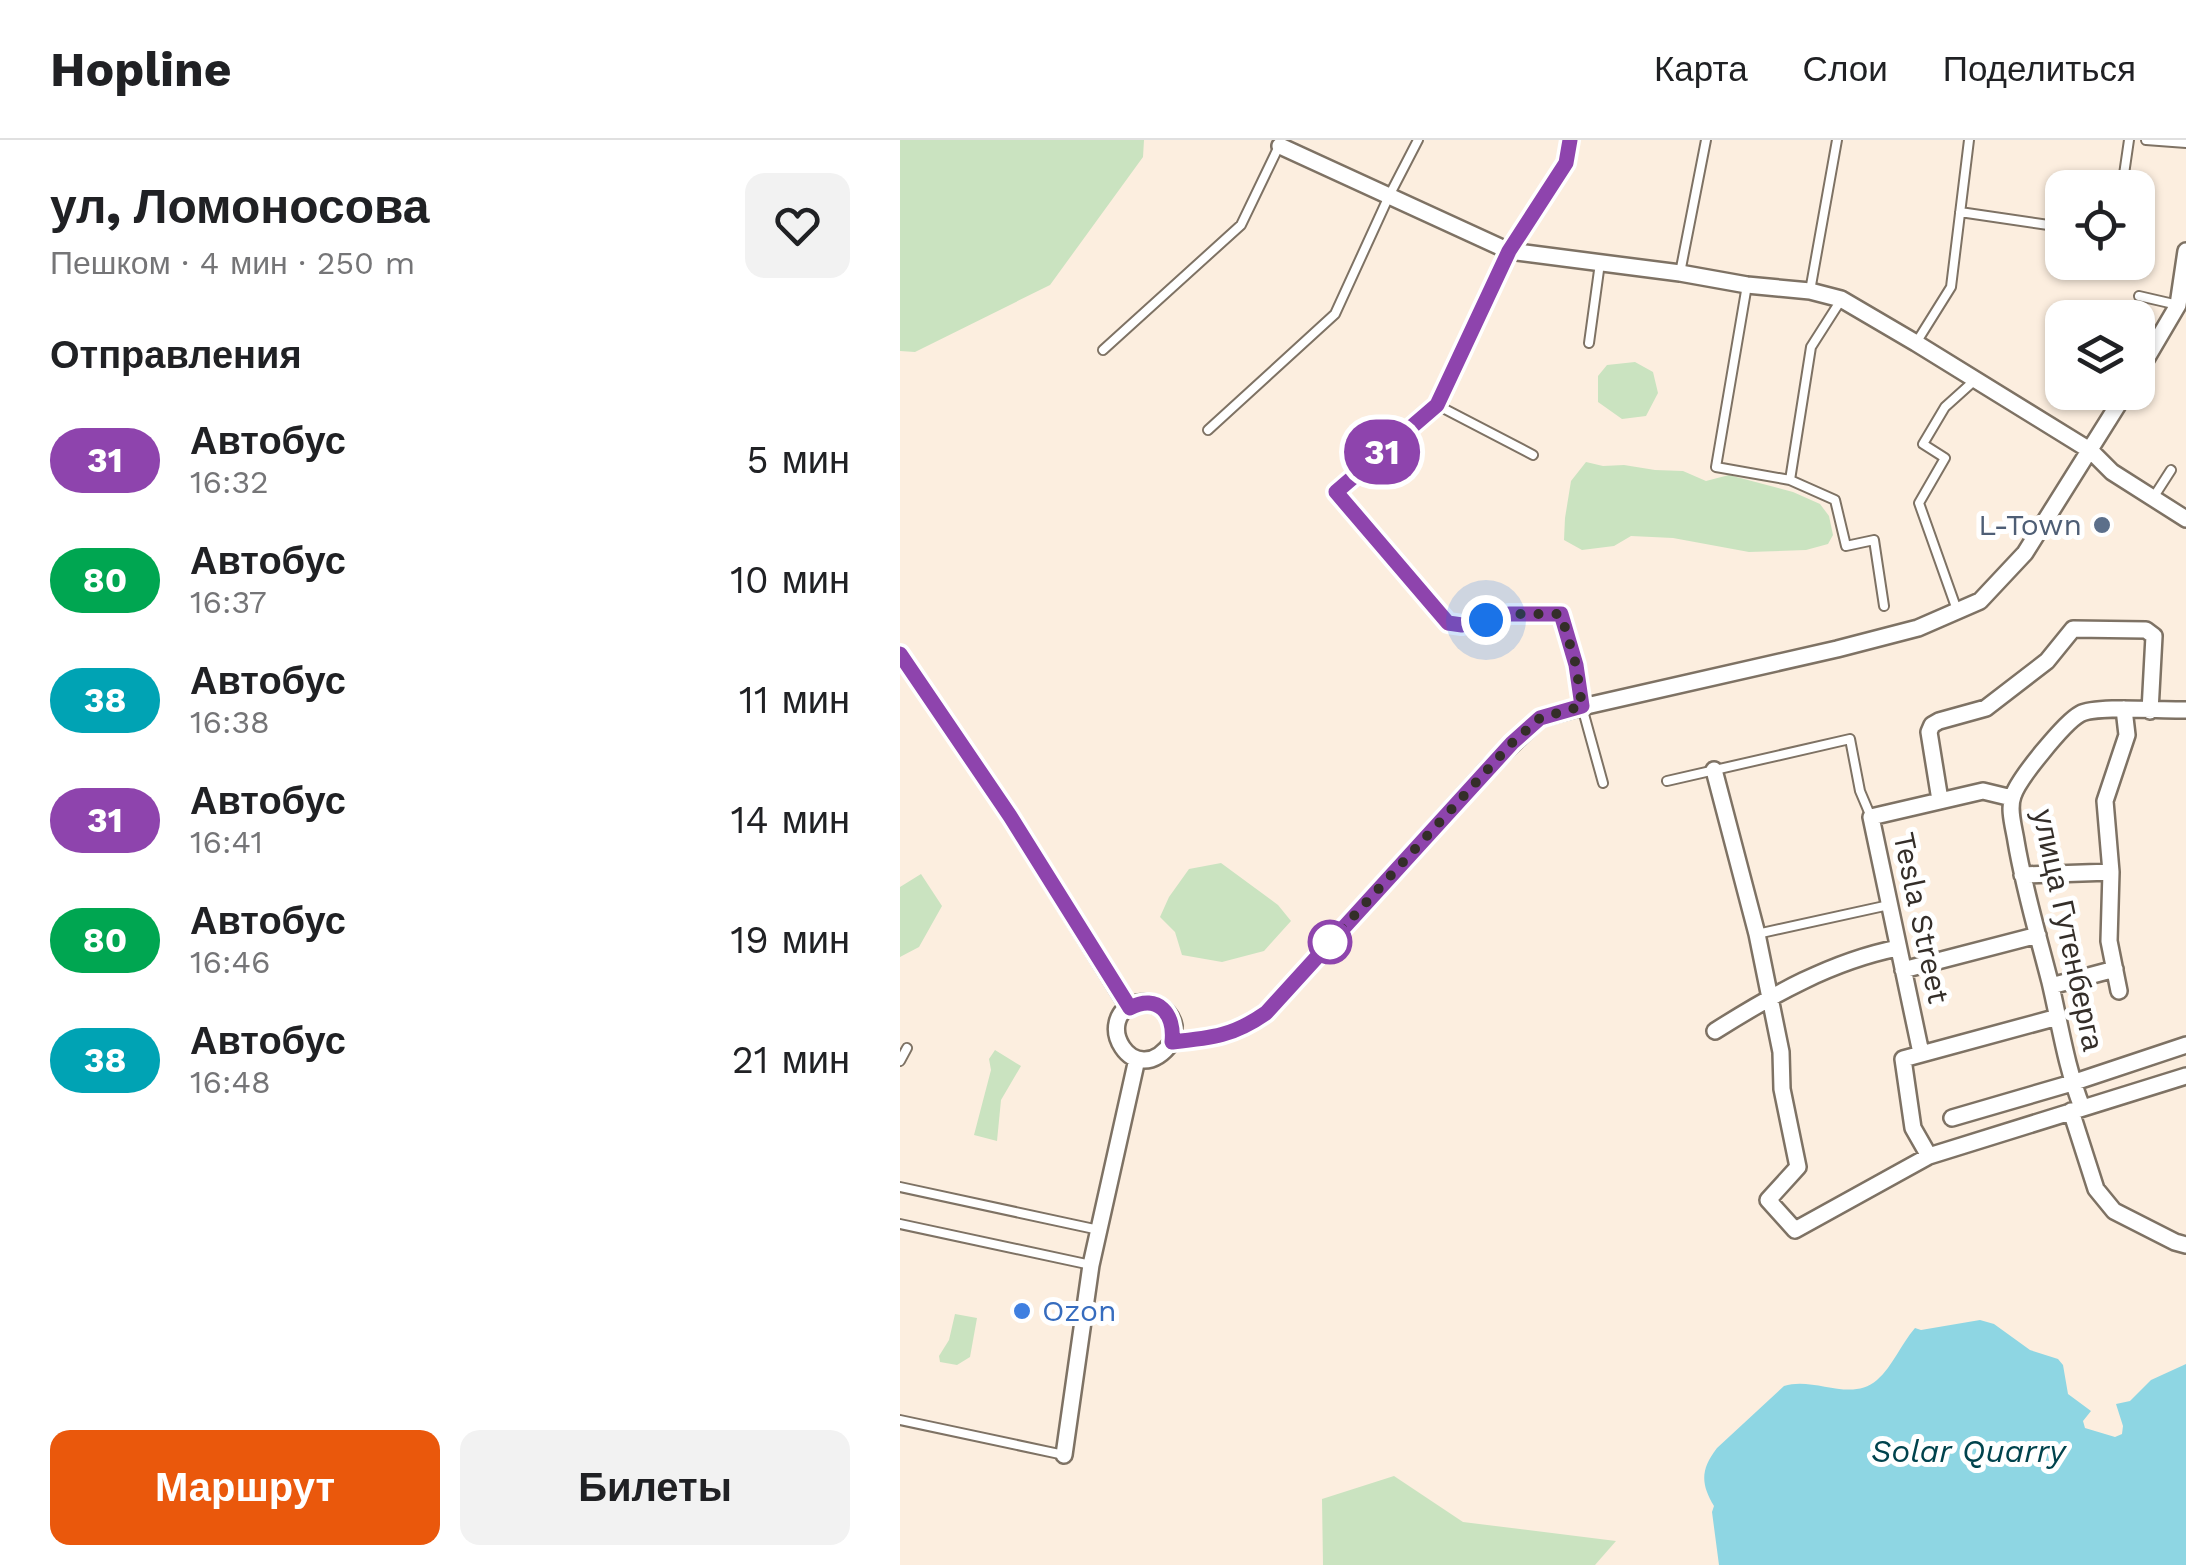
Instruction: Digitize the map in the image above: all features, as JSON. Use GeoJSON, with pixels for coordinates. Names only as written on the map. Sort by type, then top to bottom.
{"type":"FeatureCollection","features":[{"type":"Feature","properties":{"kind":"street"},"geometry":{"type":"LineString","coordinates":[[1281,143],[1509,251],[1680,273],[1747,286],[1810,290],[1841,299],[2090,451],[2112,472],[2186,519]]}},
{"type":"Feature","properties":{"kind":"street"},"geometry":{"type":"LineString","coordinates":[[2155,349],[2182,311],[2186,252]]}},
{"type":"Feature","properties":{"kind":"street"},"geometry":{"type":"LineString","coordinates":[[1172,1042],[1215,1038],[1247,1026],[1266,1013],[1512,743],[1540,718],[1918,628],[1980,601],[2025,553],[2115,410]]}},
{"type":"Feature","properties":{"kind":"street"},"geometry":{"type":"LineString","coordinates":[[1940,800],[1932,725],[1986,708],[2047,661],[2073,629],[2146,630],[2154,636],[2150,711]]}},
{"type":"Feature","properties":{"kind":"street"},"geometry":{"type":"LineString","coordinates":[[900,654],[1010,816],[1130,1008]]}},
{"type":"Feature","properties":{"kind":"street"},"geometry":{"type":"LineString","coordinates":[[2119,991],[2109,941],[2111,872],[2105,801],[2126,735],[2124,708]]}},
{"type":"Feature","properties":{"kind":"street","name":"улица Гутенберга"},"geometry":{"type":"LineString","coordinates":[[2186,710],[2124,708],[2080,714],[2034,760],[2012,798],[2022,875],[2096,1188],[2114,1211],[2186,1246]]}},
{"type":"Feature","properties":{"kind":"street"},"geometry":{"type":"LineString","coordinates":[[1714,770],[1757,934],[1781,1052],[1782,1090],[1798,1167],[1768,1200],[1795,1230],[1929,1156],[2186,1076]]}},
{"type":"Feature","properties":{"kind":"street","name":"Tesla Street"},"geometry":{"type":"LineString","coordinates":[[1921,1053],[1872,817],[1983,790],[2012,798]]}},
{"type":"Feature","properties":{"kind":"street"},"geometry":{"type":"LineString","coordinates":[[2022,875],[2111,872]]}},
{"type":"Feature","properties":{"kind":"street"},"geometry":{"type":"LineString","coordinates":[[1903,970],[2038,935]]}},
{"type":"Feature","properties":{"kind":"street"},"geometry":{"type":"LineString","coordinates":[[1715,1031],[1770,997],[1864,955],[1898,948]]}},
{"type":"Feature","properties":{"kind":"street"},"geometry":{"type":"LineString","coordinates":[[2051,986],[2115,969]]}},
{"type":"Feature","properties":{"kind":"street"},"geometry":{"type":"LineString","coordinates":[[1139,1003],[1155,1004],[1167,1013],[1174,1027],[1172,1042],[1164,1054],[1152,1060],[1138,1060],[1124,1052],[1116,1038],[1117,1023],[1126,1010],[1139,1003]]}},
{"type":"Feature","properties":{"kind":"street"},"geometry":{"type":"LineString","coordinates":[[1929,1156],[1913,1128],[1903,1059],[2058,1016]]}},
{"type":"Feature","properties":{"kind":"street"},"geometry":{"type":"LineString","coordinates":[[1952,1118],[2186,1045]]}},
{"type":"Feature","properties":{"kind":"street"},"geometry":{"type":"LineString","coordinates":[[1064,1455],[1091,1265],[1138,1060]]}},
{"type":"Feature","properties":{"kind":"lane"},"geometry":{"type":"LineString","coordinates":[[1208,430],[1335,314],[1418,140]]}},
{"type":"Feature","properties":{"kind":"lane"},"geometry":{"type":"LineString","coordinates":[[1570,140],[1566,163],[1509,251],[1437,405],[1336,492],[1448,623],[1462,625],[1509,614],[1561,614],[1603,783]]}},
{"type":"Feature","properties":{"kind":"lane"},"geometry":{"type":"LineString","coordinates":[[1680,273],[1706,140]]}},
{"type":"Feature","properties":{"kind":"lane"},"geometry":{"type":"LineString","coordinates":[[1810,290],[1837,140]]}},
{"type":"Feature","properties":{"kind":"lane"},"geometry":{"type":"LineString","coordinates":[[1916,342],[1951,287],[1970,140]]}},
{"type":"Feature","properties":{"kind":"lane"},"geometry":{"type":"LineString","coordinates":[[2125,170],[2129,140]]}},
{"type":"Feature","properties":{"kind":"lane"},"geometry":{"type":"LineString","coordinates":[[2146,140],[2186,144]]}},
{"type":"Feature","properties":{"kind":"lane"},"geometry":{"type":"LineString","coordinates":[[1104,350],[1241,225],[1281,143]]}},
{"type":"Feature","properties":{"kind":"lane"},"geometry":{"type":"LineString","coordinates":[[1960,212],[2045,224]]}},
{"type":"Feature","properties":{"kind":"lane"},"geometry":{"type":"LineString","coordinates":[[1589,343],[1600,263]]}},
{"type":"Feature","properties":{"kind":"lane"},"geometry":{"type":"LineString","coordinates":[[1747,286],[1716,468],[1790,480],[1835,500],[1846,546],[1874,540],[1884,606]]}},
{"type":"Feature","properties":{"kind":"lane"},"geometry":{"type":"LineString","coordinates":[[2139,296],[2182,311]]}},
{"type":"Feature","properties":{"kind":"lane"},"geometry":{"type":"LineString","coordinates":[[1790,480],[1811,346],[1841,299]]}},
{"type":"Feature","properties":{"kind":"lane"},"geometry":{"type":"LineString","coordinates":[[1958,611],[1919,503],[1945,458],[1923,444],[1945,407],[1975,380]]}},
{"type":"Feature","properties":{"kind":"lane"},"geometry":{"type":"LineString","coordinates":[[1437,405],[1533,455]]}},
{"type":"Feature","properties":{"kind":"lane"},"geometry":{"type":"LineString","coordinates":[[2153,498],[2171,470]]}},
{"type":"Feature","properties":{"kind":"lane"},"geometry":{"type":"LineString","coordinates":[[1667,781],[1850,738],[1860,791],[1872,817]]}},
{"type":"Feature","properties":{"kind":"lane"},"geometry":{"type":"LineString","coordinates":[[1757,934],[1890,904]]}},
{"type":"Feature","properties":{"kind":"lane"},"geometry":{"type":"LineString","coordinates":[[900,1187],[1098,1230]]}},
{"type":"Feature","properties":{"kind":"lane"},"geometry":{"type":"LineString","coordinates":[[900,1224],[1091,1265]]}},
{"type":"Feature","properties":{"kind":"lane"},"geometry":{"type":"LineString","coordinates":[[900,1420],[1064,1455]]}},
{"type":"Feature","properties":{"kind":"green space"},"geometry":{"type":"Polygon","coordinates":[[[900,140],[1144,140],[1143,157],[1050,285],[915,352],[900,351],[900,140]]]}},
{"type":"Feature","properties":{"kind":"green space"},"geometry":{"type":"Polygon","coordinates":[[[1635,362],[1653,372],[1658,393],[1646,416],[1622,419],[1598,402],[1598,376],[1607,365],[1635,362]]]}},
{"type":"Feature","properties":{"kind":"green space"},"geometry":{"type":"Polygon","coordinates":[[[1586,462],[1683,471],[1706,481],[1729,475],[1793,492],[1820,504],[1829,516],[1833,535],[1828,544],[1806,550],[1749,552],[1673,538],[1631,536],[1614,546],[1582,550],[1564,540],[1565,518],[1571,481],[1586,462]]]}},
{"type":"Feature","properties":{"kind":"green space"},"geometry":{"type":"Polygon","coordinates":[[[1221,863],[1278,905],[1291,921],[1264,951],[1222,962],[1182,955],[1175,932],[1160,917],[1189,869],[1221,863]]]}},
{"type":"Feature","properties":{"kind":"green space"},"geometry":{"type":"Polygon","coordinates":[[[921,874],[942,906],[919,947],[900,957],[900,887],[921,874]]]}},
{"type":"Feature","properties":{"kind":"green space"},"geometry":{"type":"Polygon","coordinates":[[[995,1050],[1021,1066],[1001,1100],[997,1141],[974,1135],[991,1070],[989,1059],[995,1050]]]}},
{"type":"Feature","properties":{"kind":"green space"},"geometry":{"type":"Polygon","coordinates":[[[955,1314],[977,1318],[970,1357],[957,1365],[940,1362],[939,1356],[949,1340],[955,1314]]]}},
{"type":"Feature","properties":{"kind":"green space"},"geometry":{"type":"Polygon","coordinates":[[[1394,1476],[1463,1522],[1616,1541],[1595,1565],[1323,1565],[1322,1499],[1394,1476]]]}},
{"type":"Feature","properties":{"kind":"water","name":"Solar Quarry"},"geometry":{"type":"Polygon","coordinates":[[[1980,1320],[1994,1324],[2030,1350],[2058,1359],[2063,1365],[2068,1394],[2091,1411],[2083,1421],[2085,1428],[2115,1437],[2122,1434],[2123,1426],[2116,1404],[2130,1401],[2151,1380],[2186,1364],[2186,1565],[1719,1565],[1714,1506],[1704,1477],[1717,1448],[1784,1386],[1867,1386],[1883,1374],[1915,1328],[1980,1320]]]}},
{"type":"Feature","properties":{"kind":"bus line","name":"31"},"geometry":{"type":"LineString","coordinates":[[900,654],[1010,816],[1130,1008],[1139,1003],[1155,1004],[1167,1013],[1174,1027],[1172,1042],[1215,1038],[1247,1026],[1266,1013],[1512,743],[1540,718],[1582,706],[1576,665],[1561,614],[1509,614],[1462,625],[1448,623],[1336,492],[1437,405],[1509,251],[1566,163],[1570,140]]}},
{"type":"Feature","properties":{"kind":"place","name":"L-Town"},"geometry":{"type":"Point","coordinates":[2102,525]}},
{"type":"Feature","properties":{"kind":"place","name":"Ozon"},"geometry":{"type":"Point","coordinates":[1022,1311]}},
{"type":"Feature","properties":{"kind":"route"},"geometry":{"type":"LineString","coordinates":[[1330,942],[1512,743],[1540,718],[1582,706],[1576,665],[1561,614],[1509,614],[1486,620]]}}]}
